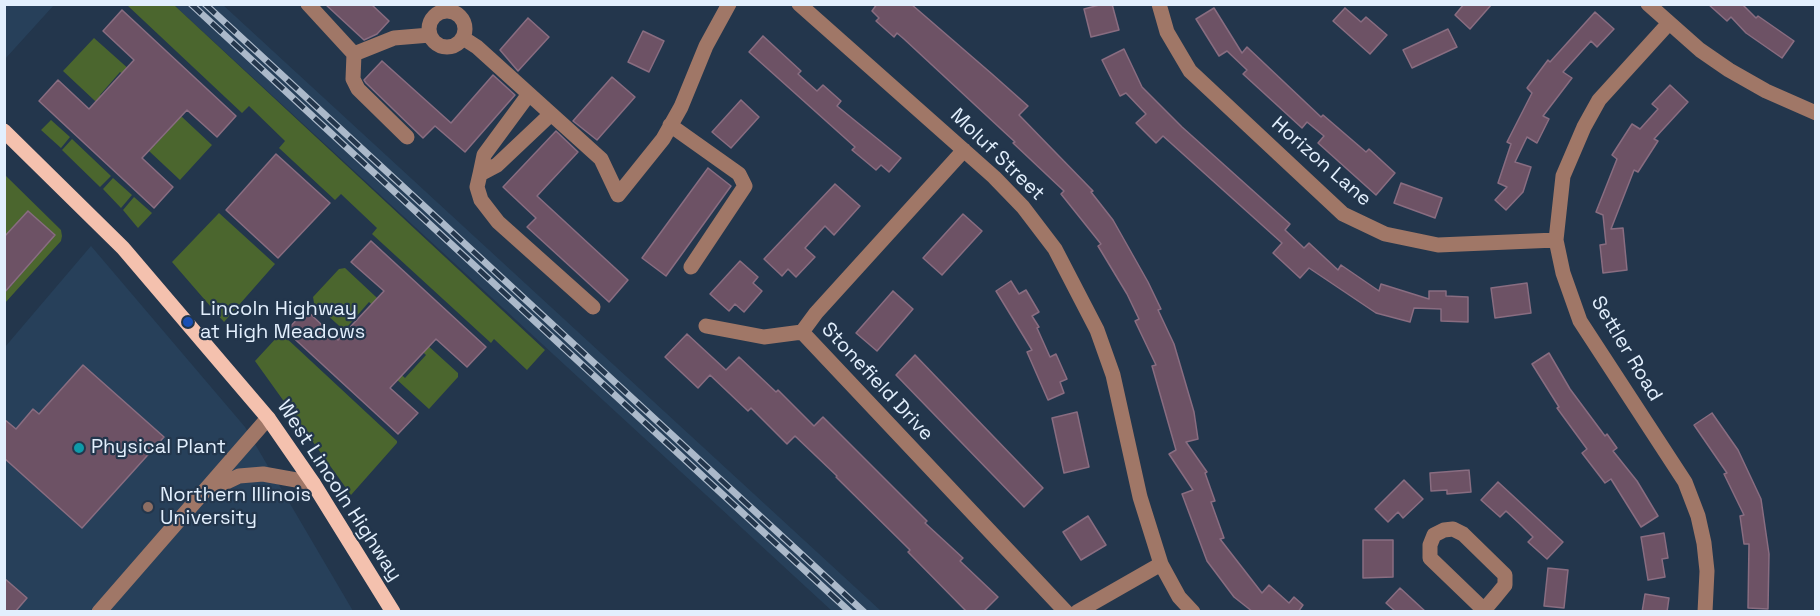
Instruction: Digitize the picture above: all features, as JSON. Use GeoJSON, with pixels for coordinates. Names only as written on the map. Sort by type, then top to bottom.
{"type":"FeatureCollection","features":[{"type":"Feature","properties":{"kind":"main road","name":"West Lincoln Highway"},"geometry":{"type":"LineString","coordinates":[[4,131],[123,248],[268,418],[313,483],[393,612]]}},
{"type":"Feature","properties":{"kind":"street"},"geometry":{"type":"LineString","coordinates":[[308,4],[354,54],[353,79],[358,89],[407,137]]}},
{"type":"Feature","properties":{"kind":"street"},"geometry":{"type":"LineString","coordinates":[[463,38],[477,47],[601,159],[618,195],[663,139],[706,46],[729,4]]}},
{"type":"Feature","properties":{"kind":"street","name":"Moluf Street"},"geometry":{"type":"LineString","coordinates":[[799,4],[1011,193],[1055,249],[1097,330],[1113,375],[1140,497],[1161,564],[1175,590],[1193,612]]}},
{"type":"Feature","properties":{"kind":"street","name":"Horizon Lane"},"geometry":{"type":"LineString","coordinates":[[1159,4],[1167,33],[1190,71],[1343,214],[1385,234],[1438,245],[1556,240]]}},
{"type":"Feature","properties":{"kind":"street"},"geometry":{"type":"LineString","coordinates":[[1648,4],[1729,70],[1766,91],[1815,113]]}},
{"type":"Feature","properties":{"kind":"street"},"geometry":{"type":"LineString","coordinates":[[445,7],[459,14],[463,21],[463,38],[458,45],[447,48],[434,42],[430,35],[432,18],[445,7]]}},
{"type":"Feature","properties":{"kind":"street","name":"Settler Road"},"geometry":{"type":"LineString","coordinates":[[1669,23],[1599,100],[1584,127],[1563,176],[1556,240],[1563,273],[1580,321],[1685,482],[1698,516],[1704,543],[1707,571],[1705,612]]}},
{"type":"Feature","properties":{"kind":"street"},"geometry":{"type":"LineString","coordinates":[[354,54],[394,38],[430,35]]}},
{"type":"Feature","properties":{"kind":"street"},"geometry":{"type":"LineString","coordinates":[[529,94],[484,155],[477,187],[481,200],[498,222],[593,307]]}},
{"type":"Feature","properties":{"kind":"street"},"geometry":{"type":"LineString","coordinates":[[480,174],[496,165],[551,114]]}},
{"type":"Feature","properties":{"kind":"street"},"geometry":{"type":"LineString","coordinates":[[670,125],[739,174],[745,186],[691,267]]}},
{"type":"Feature","properties":{"kind":"street","name":"Stonefield Drive"},"geometry":{"type":"LineString","coordinates":[[963,150],[816,313],[802,332],[1066,612]]}},
{"type":"Feature","properties":{"kind":"street"},"geometry":{"type":"LineString","coordinates":[[706,326],[764,337],[802,332]]}},
{"type":"Feature","properties":{"kind":"street"},"geometry":{"type":"LineString","coordinates":[[99,612],[268,418]]}},
{"type":"Feature","properties":{"kind":"street"},"geometry":{"type":"LineString","coordinates":[[206,491],[239,476],[263,474],[313,483]]}},
{"type":"Feature","properties":{"kind":"street"},"geometry":{"type":"LineString","coordinates":[[1453,529],[1463,534],[1505,575],[1504,585],[1483,611],[1431,558],[1430,545],[1434,535],[1453,529]]}},
{"type":"Feature","properties":{"kind":"street"},"geometry":{"type":"LineString","coordinates":[[1077,612],[1161,564]]}},
{"type":"Feature","properties":{"kind":"shaded area"},"geometry":{"type":"Polygon","coordinates":[[[4,5],[54,5],[5,59],[4,5]]]}},
{"type":"Feature","properties":{"kind":"shaded area"},"geometry":{"type":"Polygon","coordinates":[[[174,5],[223,5],[881,611],[832,611],[174,5]]]}},
{"type":"Feature","properties":{"kind":"shaded area","name":"Northern Illinois University"},"geometry":{"type":"Polygon","coordinates":[[[91,246],[245,427],[353,611],[5,612],[5,347],[91,246]]]}},
{"type":"Feature","properties":{"kind":"green space"},"geometry":{"type":"Polygon","coordinates":[[[127,5],[174,5],[545,350],[527,370],[494,339],[491,343],[372,234],[377,228],[341,194],[335,200],[279,148],[285,141],[249,106],[242,113],[127,5]]]}},
{"type":"Feature","properties":{"kind":"green space"},"geometry":{"type":"Polygon","coordinates":[[[94,38],[140,79],[135,84],[120,72],[100,95],[113,109],[109,114],[63,71],[94,38]]]}},
{"type":"Feature","properties":{"kind":"green space"},"geometry":{"type":"Polygon","coordinates":[[[166,102],[212,145],[180,180],[134,137],[139,131],[155,145],[175,123],[166,102]]]}},
{"type":"Feature","properties":{"kind":"green space"},"geometry":{"type":"Polygon","coordinates":[[[51,120],[70,137],[61,148],[41,130],[51,120]]]}},
{"type":"Feature","properties":{"kind":"green space"},"geometry":{"type":"Polygon","coordinates":[[[72,139],[111,176],[100,187],[62,150],[72,139]]]}},
{"type":"Feature","properties":{"kind":"green space"},"geometry":{"type":"Polygon","coordinates":[[[5,175],[61,230],[62,236],[61,241],[5,303],[5,293],[55,235],[28,211],[5,237],[5,175]]]}},
{"type":"Feature","properties":{"kind":"green space"},"geometry":{"type":"Polygon","coordinates":[[[113,178],[132,195],[121,208],[103,189],[113,178]]]}},
{"type":"Feature","properties":{"kind":"green space"},"geometry":{"type":"Polygon","coordinates":[[[134,197],[152,213],[138,228],[123,210],[134,197]]]}},
{"type":"Feature","properties":{"kind":"green space"},"geometry":{"type":"Polygon","coordinates":[[[219,213],[275,264],[224,322],[172,262],[219,213]]]}},
{"type":"Feature","properties":{"kind":"green space"},"geometry":{"type":"Polygon","coordinates":[[[345,268],[390,310],[384,316],[369,302],[348,326],[362,339],[358,343],[314,303],[313,297],[339,269],[345,268]]]}},
{"type":"Feature","properties":{"kind":"green space"},"geometry":{"type":"Polygon","coordinates":[[[414,333],[458,373],[458,377],[429,409],[383,367],[387,362],[405,378],[426,355],[409,339],[414,333]]]}},
{"type":"Feature","properties":{"kind":"green space"},"geometry":{"type":"Polygon","coordinates":[[[279,335],[283,335],[397,441],[351,495],[255,361],[279,335]]]}},
{"type":"Feature","properties":{"kind":"building"},"geometry":{"type":"Polygon","coordinates":[[[325,4],[371,4],[389,21],[377,34],[364,40],[325,4]]]}},
{"type":"Feature","properties":{"kind":"building"},"geometry":{"type":"Polygon","coordinates":[[[877,4],[911,4],[992,74],[1028,106],[1019,115],[1093,191],[1091,192],[1113,220],[1148,282],[1174,344],[1194,412],[1198,439],[1186,442],[1207,472],[1205,473],[1215,501],[1211,502],[1224,538],[1220,539],[1262,593],[1269,585],[1289,603],[1294,597],[1303,605],[1298,612],[1253,612],[1234,597],[1207,561],[1182,494],[1193,490],[1169,454],[1176,450],[1152,366],[1156,365],[1135,321],[1139,319],[1127,294],[1098,246],[1101,244],[1061,194],[1064,191],[1013,143],[1015,142],[904,39],[897,33],[894,37],[876,21],[879,18],[872,11],[877,4]]]}},
{"type":"Feature","properties":{"kind":"building"},"geometry":{"type":"Polygon","coordinates":[[[1112,4],[1119,30],[1091,37],[1084,9],[1112,4]]]}},
{"type":"Feature","properties":{"kind":"building"},"geometry":{"type":"Polygon","coordinates":[[[1464,4],[1492,4],[1470,29],[1455,15],[1464,4]]]}},
{"type":"Feature","properties":{"kind":"building"},"geometry":{"type":"Polygon","coordinates":[[[1708,4],[1742,4],[1756,18],[1758,16],[1794,41],[1782,58],[1746,33],[1731,17],[1727,21],[1708,4]]]}},
{"type":"Feature","properties":{"kind":"building"},"geometry":{"type":"Polygon","coordinates":[[[1214,8],[1242,53],[1247,47],[1321,117],[1323,115],[1366,152],[1369,149],[1395,173],[1376,195],[1318,143],[1324,136],[1307,122],[1302,128],[1243,74],[1247,70],[1227,51],[1219,56],[1196,19],[1214,8]]]}},
{"type":"Feature","properties":{"kind":"building"},"geometry":{"type":"Polygon","coordinates":[[[1345,8],[1361,22],[1366,17],[1387,35],[1370,54],[1333,21],[1345,8]]]}},
{"type":"Feature","properties":{"kind":"building"},"geometry":{"type":"Polygon","coordinates":[[[122,10],[236,116],[217,137],[187,110],[142,158],[173,187],[154,208],[39,101],[58,80],[89,109],[134,60],[103,31],[122,10]]]}},
{"type":"Feature","properties":{"kind":"building"},"geometry":{"type":"Polygon","coordinates":[[[1595,12],[1614,29],[1597,47],[1591,41],[1563,72],[1572,78],[1543,116],[1549,119],[1537,143],[1527,137],[1515,162],[1531,167],[1523,192],[1506,210],[1495,200],[1507,187],[1498,183],[1511,144],[1507,142],[1532,93],[1527,88],[1548,60],[1550,62],[1595,12]]]}},
{"type":"Feature","properties":{"kind":"building"},"geometry":{"type":"Polygon","coordinates":[[[528,18],[549,37],[518,71],[500,50],[528,18]]]}},
{"type":"Feature","properties":{"kind":"building"},"geometry":{"type":"Polygon","coordinates":[[[1448,29],[1457,47],[1412,68],[1403,50],[1448,29]]]}},
{"type":"Feature","properties":{"kind":"building"},"geometry":{"type":"Polygon","coordinates":[[[643,31],[664,41],[649,72],[628,62],[643,31]]]}},
{"type":"Feature","properties":{"kind":"building"},"geometry":{"type":"Polygon","coordinates":[[[763,36],[801,71],[798,74],[817,91],[823,85],[841,101],[837,106],[901,158],[889,172],[881,165],[876,170],[852,150],[855,147],[749,52],[763,36]]]}},
{"type":"Feature","properties":{"kind":"building"},"geometry":{"type":"Polygon","coordinates":[[[1124,49],[1142,87],[1182,127],[1290,224],[1285,230],[1304,248],[1309,243],[1338,270],[1341,265],[1379,291],[1381,284],[1429,299],[1429,291],[1446,291],[1446,296],[1468,297],[1468,322],[1441,321],[1441,309],[1414,308],[1410,322],[1376,313],[1309,268],[1300,278],[1273,253],[1282,243],[1163,136],[1156,143],[1136,123],[1146,114],[1126,93],[1120,96],[1102,60],[1124,49]]]}},
{"type":"Feature","properties":{"kind":"building"},"geometry":{"type":"Polygon","coordinates":[[[382,61],[451,123],[493,75],[515,95],[465,152],[435,126],[423,138],[366,83],[364,80],[382,61]]]}},
{"type":"Feature","properties":{"kind":"building"},"geometry":{"type":"Polygon","coordinates":[[[612,77],[635,97],[597,140],[573,121],[612,77]]]}},
{"type":"Feature","properties":{"kind":"building"},"geometry":{"type":"Polygon","coordinates":[[[1670,85],[1688,102],[1654,139],[1658,141],[1638,172],[1634,170],[1611,229],[1623,228],[1627,270],[1603,273],[1600,245],[1606,244],[1603,215],[1596,212],[1617,159],[1612,155],[1632,124],[1640,129],[1658,109],[1652,104],[1670,85]]]}},
{"type":"Feature","properties":{"kind":"building"},"geometry":{"type":"Polygon","coordinates":[[[741,100],[759,117],[731,148],[712,132],[741,100]]]}},
{"type":"Feature","properties":{"kind":"building"},"geometry":{"type":"Polygon","coordinates":[[[556,131],[578,152],[537,196],[628,280],[609,302],[527,227],[536,218],[503,187],[556,131]]]}},
{"type":"Feature","properties":{"kind":"building"},"geometry":{"type":"Polygon","coordinates":[[[276,154],[330,203],[278,258],[226,210],[276,154]]]}},
{"type":"Feature","properties":{"kind":"building"},"geometry":{"type":"Polygon","coordinates":[[[708,168],[731,186],[666,276],[642,258],[708,168]]]}},
{"type":"Feature","properties":{"kind":"building"},"geometry":{"type":"Polygon","coordinates":[[[1401,183],[1442,198],[1435,218],[1394,203],[1401,183]]]}},
{"type":"Feature","properties":{"kind":"building"},"geometry":{"type":"Polygon","coordinates":[[[835,184],[860,206],[834,235],[825,226],[805,248],[815,257],[796,277],[788,269],[782,276],[764,259],[835,184]]]}},
{"type":"Feature","properties":{"kind":"building"},"geometry":{"type":"Polygon","coordinates":[[[28,211],[55,235],[4,293],[4,237],[28,211]]]}},
{"type":"Feature","properties":{"kind":"building"},"geometry":{"type":"Polygon","coordinates":[[[963,214],[982,231],[942,275],[923,258],[963,214]]]}},
{"type":"Feature","properties":{"kind":"building"},"geometry":{"type":"Polygon","coordinates":[[[371,241],[486,347],[467,367],[436,339],[390,388],[418,413],[398,434],[286,331],[306,310],[338,340],[384,291],[351,262],[371,241]]]}},
{"type":"Feature","properties":{"kind":"building"},"geometry":{"type":"Polygon","coordinates":[[[740,261],[758,277],[753,283],[762,291],[744,312],[735,304],[729,311],[710,294],[740,261]]]}},
{"type":"Feature","properties":{"kind":"building"},"geometry":{"type":"Polygon","coordinates":[[[1011,281],[1019,294],[1026,290],[1039,312],[1032,316],[1039,327],[1037,328],[1050,357],[1056,354],[1067,379],[1060,382],[1064,393],[1048,400],[1027,352],[1032,350],[996,291],[1011,281]]]}},
{"type":"Feature","properties":{"kind":"building"},"geometry":{"type":"Polygon","coordinates":[[[1527,283],[1531,313],[1495,318],[1491,288],[1527,283]]]}},
{"type":"Feature","properties":{"kind":"building"},"geometry":{"type":"Polygon","coordinates":[[[893,291],[913,309],[877,351],[856,333],[893,291]]]}},
{"type":"Feature","properties":{"kind":"building"},"geometry":{"type":"Polygon","coordinates":[[[687,334],[726,370],[739,357],[776,392],[778,390],[814,426],[823,417],[927,521],[925,523],[963,558],[960,561],[998,597],[983,612],[967,612],[908,552],[910,550],[795,436],[787,444],[751,408],[748,411],[710,375],[698,388],[665,357],[687,334]]]}},
{"type":"Feature","properties":{"kind":"building"},"geometry":{"type":"Polygon","coordinates":[[[1549,353],[1570,389],[1605,436],[1607,434],[1617,448],[1613,451],[1637,481],[1658,516],[1641,527],[1611,479],[1605,483],[1582,453],[1587,449],[1557,408],[1559,407],[1532,364],[1549,353]]]}},
{"type":"Feature","properties":{"kind":"building"},"geometry":{"type":"Polygon","coordinates":[[[915,355],[1043,488],[1024,507],[896,375],[915,355]]]}},
{"type":"Feature","properties":{"kind":"building","name":"Physical Plant"},"geometry":{"type":"Polygon","coordinates":[[[83,365],[164,437],[82,528],[4,458],[4,419],[16,429],[33,409],[39,414],[83,365]]]}},
{"type":"Feature","properties":{"kind":"building"},"geometry":{"type":"Polygon","coordinates":[[[1077,412],[1089,467],[1064,473],[1052,418],[1077,412]]]}},
{"type":"Feature","properties":{"kind":"building"},"geometry":{"type":"Polygon","coordinates":[[[1712,413],[1738,450],[1761,499],[1769,554],[1768,609],[1748,608],[1749,544],[1744,544],[1740,516],[1744,515],[1724,474],[1727,473],[1694,425],[1712,413]]]}},
{"type":"Feature","properties":{"kind":"building"},"geometry":{"type":"Polygon","coordinates":[[[1469,470],[1471,492],[1447,494],[1447,490],[1431,491],[1430,473],[1469,470]]]}},
{"type":"Feature","properties":{"kind":"building"},"geometry":{"type":"Polygon","coordinates":[[[1404,480],[1423,499],[1403,518],[1398,512],[1388,522],[1375,509],[1404,480]]]}},
{"type":"Feature","properties":{"kind":"building"},"geometry":{"type":"Polygon","coordinates":[[[1498,482],[1563,542],[1547,559],[1528,542],[1533,537],[1506,511],[1500,517],[1481,500],[1498,482]]]}},
{"type":"Feature","properties":{"kind":"building"},"geometry":{"type":"Polygon","coordinates":[[[1088,516],[1106,545],[1081,560],[1063,532],[1088,516]]]}},
{"type":"Feature","properties":{"kind":"building"},"geometry":{"type":"Polygon","coordinates":[[[1664,533],[1668,558],[1662,559],[1665,577],[1648,580],[1641,537],[1664,533]]]}},
{"type":"Feature","properties":{"kind":"building"},"geometry":{"type":"Polygon","coordinates":[[[1363,540],[1393,540],[1393,577],[1363,578],[1363,540]]]}},
{"type":"Feature","properties":{"kind":"building"},"geometry":{"type":"Polygon","coordinates":[[[1548,568],[1568,570],[1564,608],[1544,606],[1548,568]]]}},
{"type":"Feature","properties":{"kind":"building"},"geometry":{"type":"Polygon","coordinates":[[[4,578],[27,598],[15,612],[4,612],[4,578]]]}},
{"type":"Feature","properties":{"kind":"building"},"geometry":{"type":"Polygon","coordinates":[[[1400,588],[1426,612],[1396,612],[1386,603],[1400,588]]]}},
{"type":"Feature","properties":{"kind":"building"},"geometry":{"type":"Polygon","coordinates":[[[1645,594],[1669,598],[1667,612],[1642,612],[1645,594]]]}},
{"type":"Feature","properties":{"kind":"railway"},"geometry":{"type":"LineString","coordinates":[[191,4],[850,612]]}},
{"type":"Feature","properties":{"kind":"railway"},"geometry":{"type":"LineString","coordinates":[[205,4],[864,612]]}},
{"type":"Feature","properties":{"kind":"place","name":"Lincoln Highway at High Meadows"},"geometry":{"type":"Point","coordinates":[188,322]}},
{"type":"Feature","properties":{"kind":"place","name":"Physical Plant"},"geometry":{"type":"Point","coordinates":[79,448]}},
{"type":"Feature","properties":{"kind":"place","name":"Northern Illinois University"},"geometry":{"type":"Point","coordinates":[148,507]}}]}
